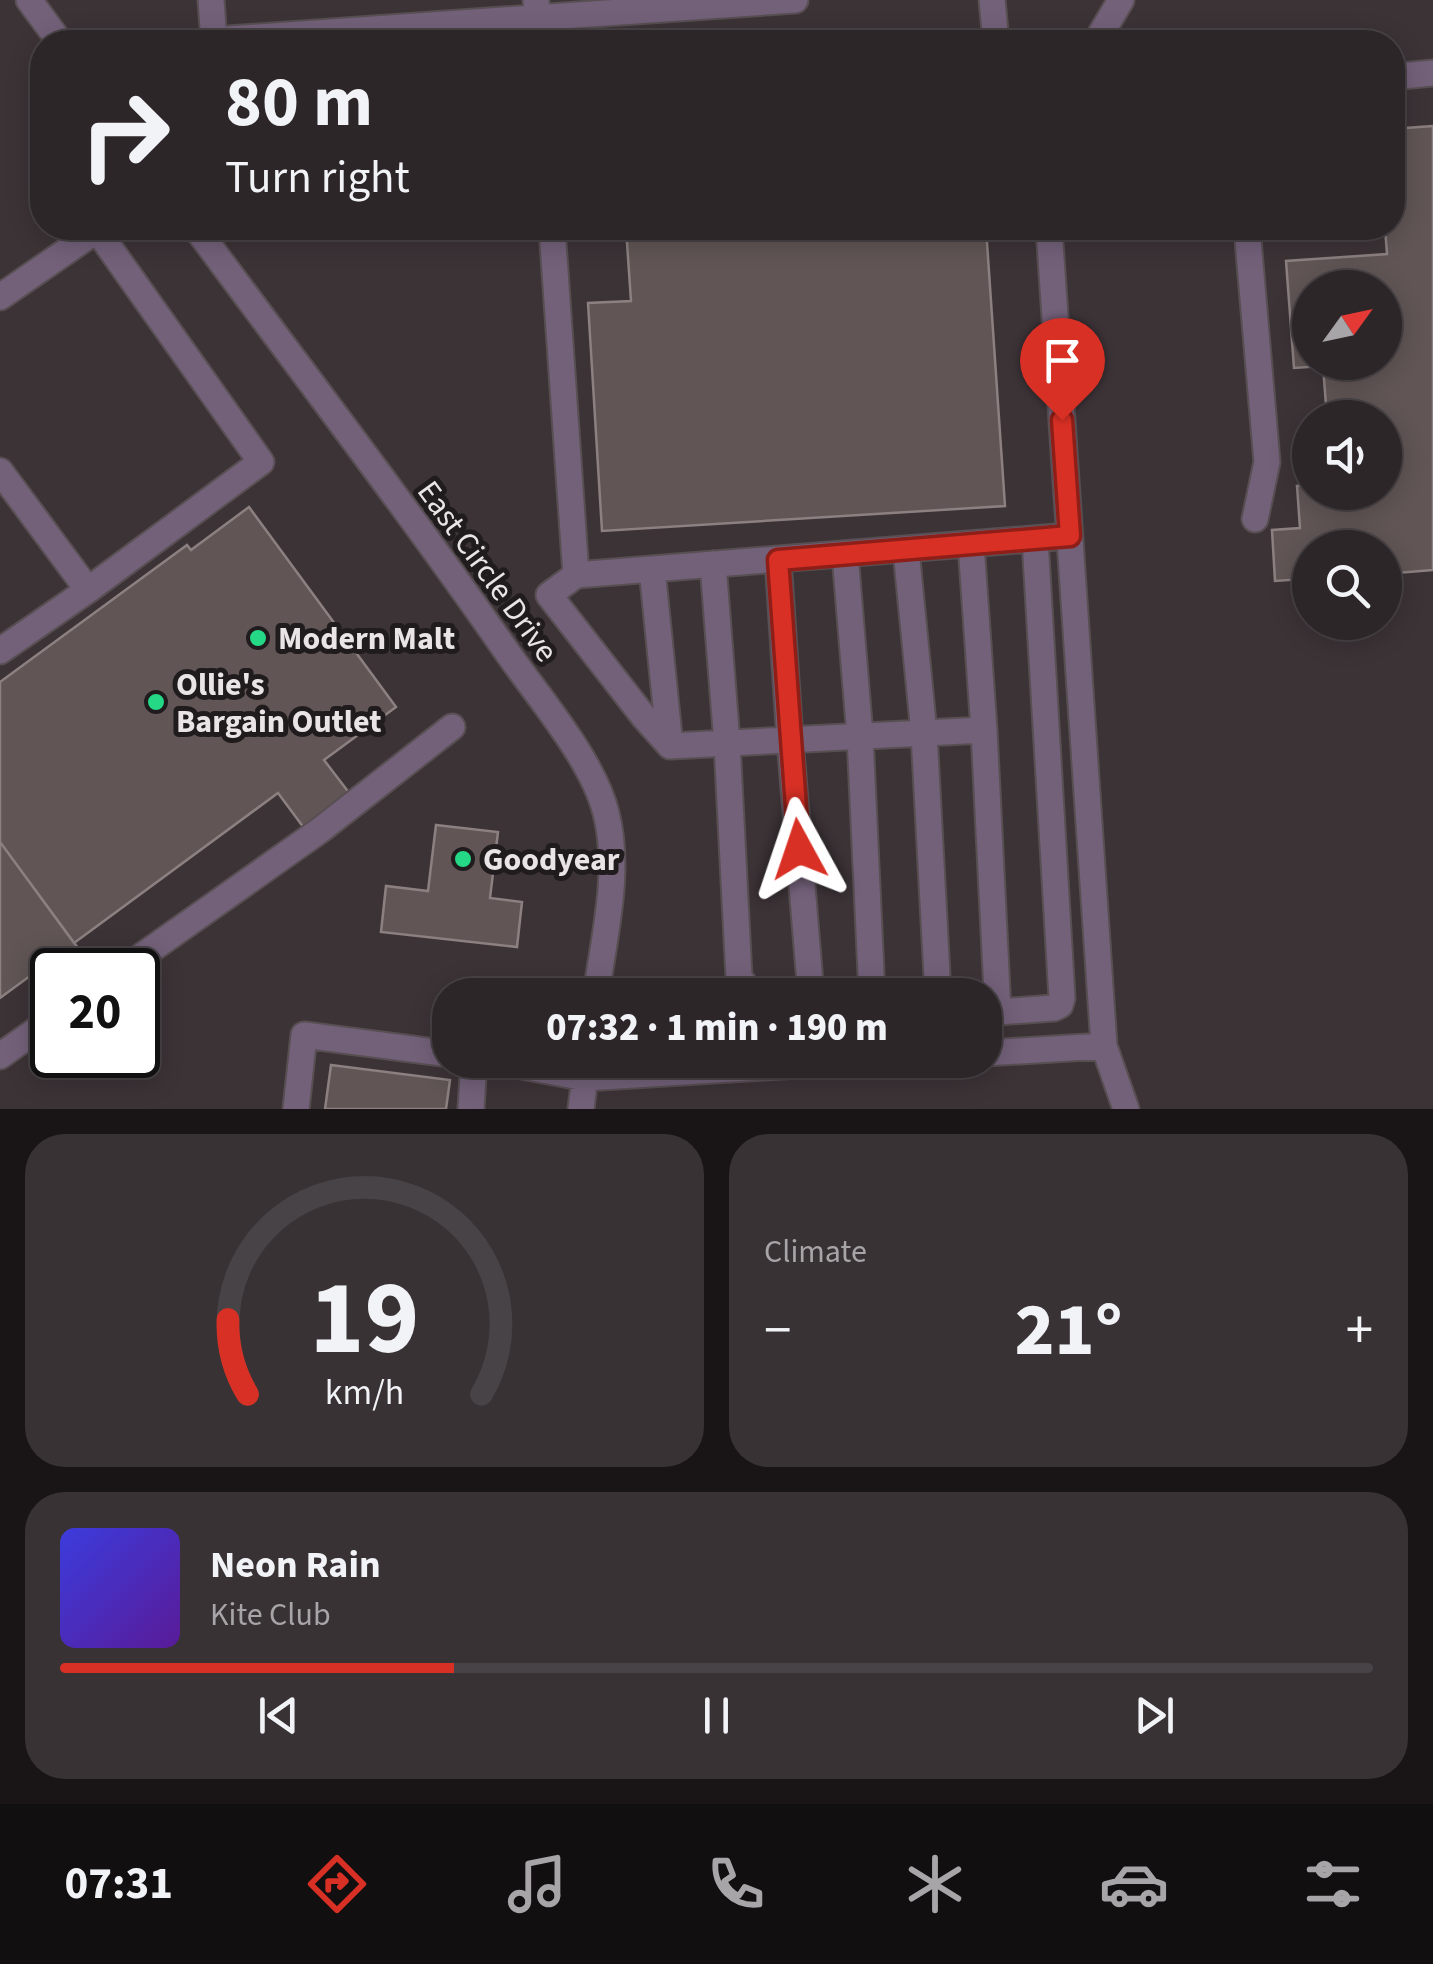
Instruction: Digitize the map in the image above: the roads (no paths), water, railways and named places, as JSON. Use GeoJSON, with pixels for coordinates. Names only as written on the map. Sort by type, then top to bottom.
{"type":"FeatureCollection","features":[{"type":"Feature","properties":{"kind":"street"},"geometry":{"type":"LineString","coordinates":[[29,0],[51,30]]}},
{"type":"Feature","properties":{"kind":"street"},"geometry":{"type":"LineString","coordinates":[[211,0],[213,30]]}},
{"type":"Feature","properties":{"kind":"street"},"geometry":{"type":"LineString","coordinates":[[383,30],[795,0]]}},
{"type":"Feature","properties":{"kind":"street"},"geometry":{"type":"LineString","coordinates":[[992,0],[995,30]]}},
{"type":"Feature","properties":{"kind":"street"},"geometry":{"type":"LineString","coordinates":[[1103,30],[1121,0]]}},
{"type":"Feature","properties":{"kind":"street"},"geometry":{"type":"LineString","coordinates":[[1405,76],[1433,73]]}},
{"type":"Feature","properties":{"kind":"street"},"geometry":{"type":"LineString","coordinates":[[0,297],[83,240]]}},
{"type":"Feature","properties":{"kind":"street"},"geometry":{"type":"LineString","coordinates":[[0,651],[261,462],[104,240]]}},
{"type":"Feature","properties":{"kind":"street","name":"East Circle Drive"},"geometry":{"type":"LineString","coordinates":[[205,240],[488,624],[592,773],[606,814],[611,846],[610,894],[598,978]]}},
{"type":"Feature","properties":{"kind":"street"},"geometry":{"type":"LineString","coordinates":[[553,240],[576,575]]}},
{"type":"Feature","properties":{"kind":"street"},"geometry":{"type":"LineString","coordinates":[[1049,240],[1104,1046],[1126,1109]]}},
{"type":"Feature","properties":{"kind":"street"},"geometry":{"type":"LineString","coordinates":[[1248,240],[1267,462],[1255,518]]}},
{"type":"Feature","properties":{"kind":"street"},"geometry":{"type":"LineString","coordinates":[[0,471],[88,590]]}},
{"type":"Feature","properties":{"kind":"street"},"geometry":{"type":"LineString","coordinates":[[670,746],[549,595],[576,575],[1070,536]]}},
{"type":"Feature","properties":{"kind":"street"},"geometry":{"type":"LineString","coordinates":[[1002,1011],[1054,1008],[1060,1006],[1062,998],[1034,539]]}},
{"type":"Feature","properties":{"kind":"street"},"geometry":{"type":"LineString","coordinates":[[971,544],[984,730],[991,978]]}},
{"type":"Feature","properties":{"kind":"street"},"geometry":{"type":"LineString","coordinates":[[906,550],[924,733],[937,978]]}},
{"type":"Feature","properties":{"kind":"street"},"geometry":{"type":"LineString","coordinates":[[844,554],[860,736],[871,978]]}},
{"type":"Feature","properties":{"kind":"street"},"geometry":{"type":"LineString","coordinates":[[778,560],[810,978]]}},
{"type":"Feature","properties":{"kind":"street"},"geometry":{"type":"LineString","coordinates":[[713,564],[740,978]]}},
{"type":"Feature","properties":{"kind":"street"},"geometry":{"type":"LineString","coordinates":[[652,569],[670,746]]}},
{"type":"Feature","properties":{"kind":"street"},"geometry":{"type":"LineString","coordinates":[[153,948],[318,831],[452,726]]}},
{"type":"Feature","properties":{"kind":"street"},"geometry":{"type":"LineString","coordinates":[[670,746],[984,730]]}},
{"type":"Feature","properties":{"kind":"street"},"geometry":{"type":"LineString","coordinates":[[0,1056],[30,1035]]}},
{"type":"Feature","properties":{"kind":"street"},"geometry":{"type":"LineString","coordinates":[[296,1109],[304,1035],[432,1052]]}},
{"type":"Feature","properties":{"kind":"street"},"geometry":{"type":"LineString","coordinates":[[1002,1053],[1104,1046]]}},
{"type":"Feature","properties":{"kind":"street"},"geometry":{"type":"LineString","coordinates":[[470,1109],[473,1078]]}},
{"type":"Feature","properties":{"kind":"street"},"geometry":{"type":"LineString","coordinates":[[581,1109],[585,1078]]}},
{"type":"Feature","properties":{"kind":"place","name":"Modern Malt"},"geometry":{"type":"Point","coordinates":[258,638]}},
{"type":"Feature","properties":{"kind":"place","name":"Ollie's Bargain Outlet"},"geometry":{"type":"Point","coordinates":[156,702]}},
{"type":"Feature","properties":{"kind":"place","name":"Goodyear"},"geometry":{"type":"Point","coordinates":[463,859]}}]}
